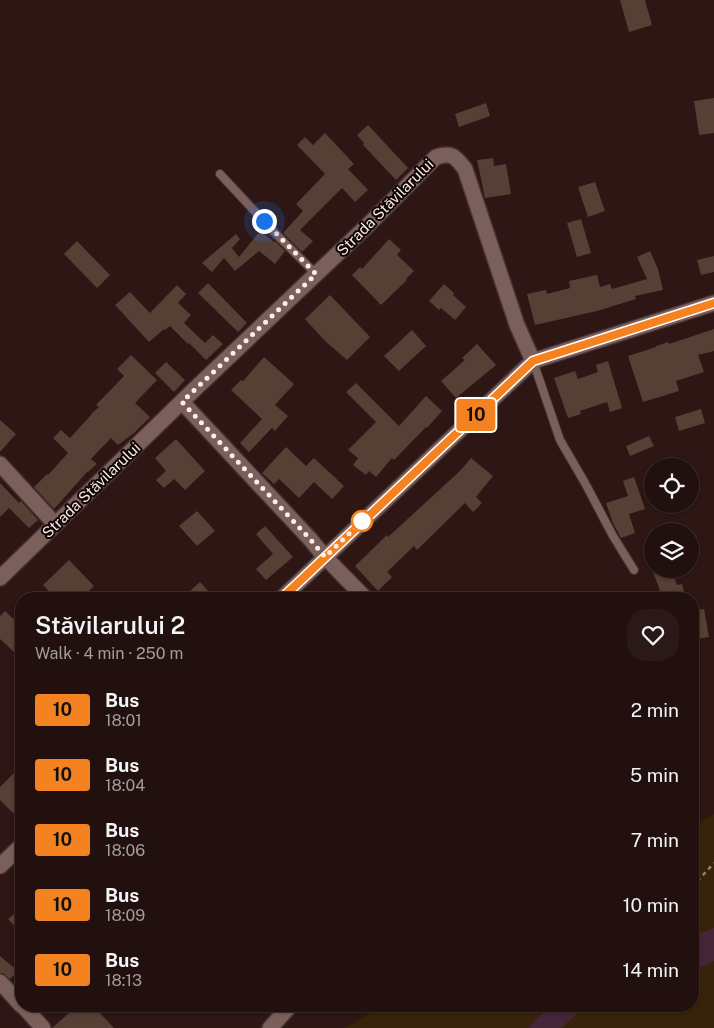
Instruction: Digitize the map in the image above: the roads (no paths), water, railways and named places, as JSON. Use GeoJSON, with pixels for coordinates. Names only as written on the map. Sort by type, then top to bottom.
{"type":"FeatureCollection","features":[{"type":"Feature","properties":{"kind":"street","name":"Strada Stăvilarului"},"geometry":{"type":"LineString","coordinates":[[0,578],[369,224],[436,157],[446,154],[456,158],[465,169],[517,325],[533,361]]}},
{"type":"Feature","properties":{"kind":"street"},"geometry":{"type":"LineString","coordinates":[[288,592],[533,361],[714,303]]}},
{"type":"Feature","properties":{"kind":"street"},"geometry":{"type":"LineString","coordinates":[[182,402],[359,592]]}},
{"type":"Feature","properties":{"kind":"street"},"geometry":{"type":"LineString","coordinates":[[0,464],[55,524]]}},
{"type":"Feature","properties":{"kind":"street"},"geometry":{"type":"LineString","coordinates":[[0,866],[15,852]]}},
{"type":"Feature","properties":{"kind":"street"},"geometry":{"type":"LineString","coordinates":[[0,982],[15,998]]}},
{"type":"Feature","properties":{"kind":"street"},"geometry":{"type":"LineString","coordinates":[[28,1012],[43,1028]]}},
{"type":"Feature","properties":{"kind":"street"},"geometry":{"type":"LineString","coordinates":[[270,1028],[285,1012]]}},
{"type":"Feature","properties":{"kind":"lane"},"geometry":{"type":"LineString","coordinates":[[220,174],[316,274]]}},
{"type":"Feature","properties":{"kind":"lane"},"geometry":{"type":"LineString","coordinates":[[533,361],[560,440],[634,570]]}}]}
